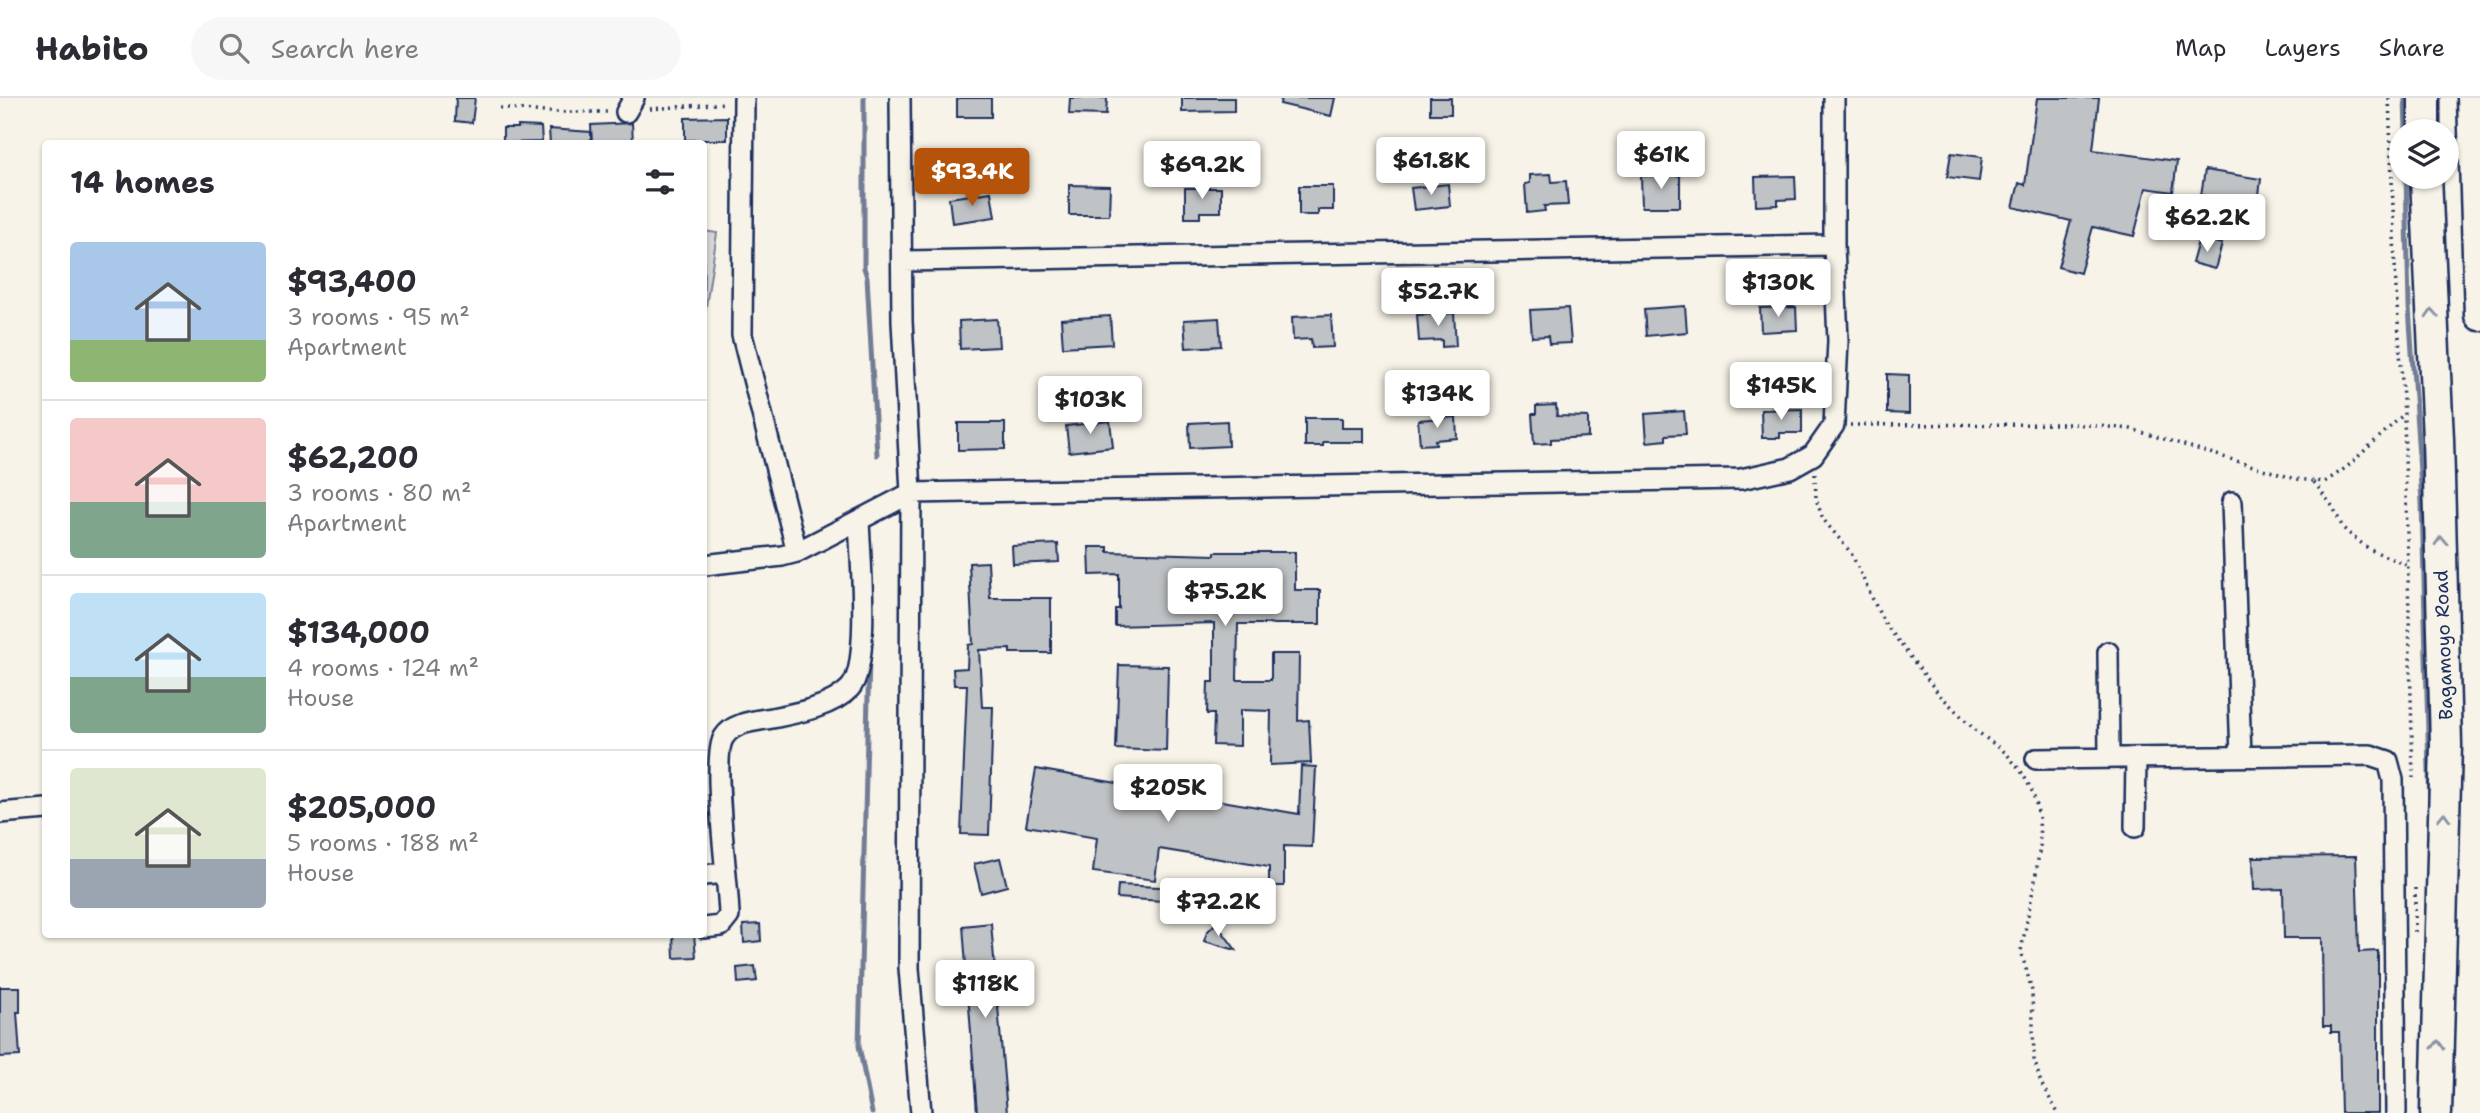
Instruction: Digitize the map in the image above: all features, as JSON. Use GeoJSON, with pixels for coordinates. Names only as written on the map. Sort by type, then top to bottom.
{"type":"FeatureCollection","features":[{"type":"Feature","properties":{"kind":"highway"},"geometry":{"type":"LineString","coordinates":[[2424,98],[2424,119]]}},
{"type":"Feature","properties":{"kind":"highway"},"geometry":{"type":"LineString","coordinates":[[2473,98],[2480,315]]}},
{"type":"Feature","properties":{"kind":"highway","name":"Bagamoyo Road"},"geometry":{"type":"LineString","coordinates":[[2427,189],[2438,439],[2446,745],[2436,1113]]}},
{"type":"Feature","properties":{"kind":"lane"},"geometry":{"type":"LineString","coordinates":[[744,98],[742,335],[797,552]]}},
{"type":"Feature","properties":{"kind":"lane"},"geometry":{"type":"LineString","coordinates":[[900,98],[902,321],[911,493],[909,968],[921,1113]]}},
{"type":"Feature","properties":{"kind":"lane"},"geometry":{"type":"LineString","coordinates":[[707,565],[797,552],[911,493],[1741,479],[1790,468],[1812,455],[1834,425],[1838,341],[1834,245],[1834,98]]}},
{"type":"Feature","properties":{"kind":"lane"},"geometry":{"type":"LineString","coordinates":[[903,261],[1834,245]]}},
{"type":"Feature","properties":{"kind":"lane"},"geometry":{"type":"LineString","coordinates":[[2232,502],[2241,756]]}},
{"type":"Feature","properties":{"kind":"lane"},"geometry":{"type":"LineString","coordinates":[[707,928],[720,926],[729,916],[719,786],[720,746],[723,737],[731,729],[746,723],[800,712],[834,699],[848,690],[860,671],[862,616],[859,520]]}},
{"type":"Feature","properties":{"kind":"lane"},"geometry":{"type":"LineString","coordinates":[[2108,652],[2109,758]]}},
{"type":"Feature","properties":{"kind":"lane"},"geometry":{"type":"LineString","coordinates":[[2036,759],[2370,754],[2388,761],[2393,780],[2396,1113]]}},
{"type":"Feature","properties":{"kind":"lane"},"geometry":{"type":"LineString","coordinates":[[2135,827],[2136,758]]}},
{"type":"Feature","properties":{"kind":"lane"},"geometry":{"type":"LineString","coordinates":[[0,813],[42,810]]}},
{"type":"Feature","properties":{"kind":"lane"},"geometry":{"type":"LineString","coordinates":[[707,875],[726,873]]}},
{"type":"Feature","properties":{"kind":"path"},"geometry":{"type":"LineString","coordinates":[[2389,98],[2404,414],[2413,783]]}},
{"type":"Feature","properties":{"kind":"path"},"geometry":{"type":"LineString","coordinates":[[1834,425],[1967,423],[2119,427],[2158,436],[2296,479],[2325,482],[2372,446],[2404,414]]}},
{"type":"Feature","properties":{"kind":"path"},"geometry":{"type":"LineString","coordinates":[[1812,455],[1816,499],[1823,519],[1851,553],[1883,621],[1938,693],[1974,729],[2006,753],[2023,774],[2033,793],[2039,816],[2040,846],[2021,951],[2032,991],[2034,1059],[2041,1083],[2058,1113]]}},
{"type":"Feature","properties":{"kind":"path"},"geometry":{"type":"LineString","coordinates":[[2314,482],[2351,536],[2369,549],[2409,566]]}},
{"type":"Feature","properties":{"kind":"path"},"geometry":{"type":"LineString","coordinates":[[2414,877],[2415,944]]}},
{"type":"Feature","properties":{"kind":"shaded area"},"geometry":{"type":"Polygon","coordinates":[[[707,231],[717,233],[707,300],[707,231]]]}},
{"type":"Feature","properties":{"kind":"building"},"geometry":{"type":"Polygon","coordinates":[[[456,98],[475,98],[472,123],[455,121],[456,98]]]}},
{"type":"Feature","properties":{"kind":"building"},"geometry":{"type":"Polygon","coordinates":[[[957,98],[991,98],[991,117],[957,117],[957,98]]]}},
{"type":"Feature","properties":{"kind":"building"},"geometry":{"type":"Polygon","coordinates":[[[1070,98],[1107,98],[1106,115],[1069,114],[1070,98]]]}},
{"type":"Feature","properties":{"kind":"building"},"geometry":{"type":"Polygon","coordinates":[[[1182,98],[1234,98],[1234,111],[1182,112],[1182,98]]]}},
{"type":"Feature","properties":{"kind":"building"},"geometry":{"type":"Polygon","coordinates":[[[1281,98],[1335,98],[1331,116],[1280,104],[1281,98]]]}},
{"type":"Feature","properties":{"kind":"building"},"geometry":{"type":"Polygon","coordinates":[[[1430,98],[1451,98],[1451,114],[1430,114],[1430,98]]]}},
{"type":"Feature","properties":{"kind":"building"},"geometry":{"type":"Polygon","coordinates":[[[2037,98],[2099,98],[2093,150],[2177,161],[2173,192],[2146,188],[2134,236],[2093,227],[2080,273],[2058,267],[2071,221],[2013,207],[2019,183],[2025,185],[2037,98]]]}},
{"type":"Feature","properties":{"kind":"building"},"geometry":{"type":"Polygon","coordinates":[[[727,117],[727,140],[685,140],[685,118],[727,117]]]}},
{"type":"Feature","properties":{"kind":"building"},"geometry":{"type":"Polygon","coordinates":[[[632,123],[633,140],[592,140],[591,125],[632,123]]]}},
{"type":"Feature","properties":{"kind":"building"},"geometry":{"type":"Polygon","coordinates":[[[541,127],[542,140],[503,140],[503,128],[541,127]]]}},
{"type":"Feature","properties":{"kind":"building"},"geometry":{"type":"Polygon","coordinates":[[[549,129],[591,132],[591,140],[550,140],[549,129]]]}},
{"type":"Feature","properties":{"kind":"building"},"geometry":{"type":"Polygon","coordinates":[[[1951,153],[1982,157],[1979,181],[1947,177],[1951,153]]]}},
{"type":"Feature","properties":{"kind":"building"},"geometry":{"type":"Polygon","coordinates":[[[2205,170],[2261,179],[2258,203],[2201,195],[2205,170]]]}},
{"type":"Feature","properties":{"kind":"building"},"geometry":{"type":"Polygon","coordinates":[[[1551,174],[1552,182],[1566,181],[1568,205],[1544,206],[1545,211],[1527,213],[1525,184],[1530,183],[1530,175],[1551,174]]]}},
{"type":"Feature","properties":{"kind":"building"},"geometry":{"type":"Polygon","coordinates":[[[1680,175],[1680,207],[1642,207],[1641,176],[1680,175]]]}},
{"type":"Feature","properties":{"kind":"building"},"geometry":{"type":"Polygon","coordinates":[[[1795,176],[1796,199],[1778,200],[1778,205],[1756,206],[1755,177],[1795,176]]]}},
{"type":"Feature","properties":{"kind":"building"},"geometry":{"type":"Polygon","coordinates":[[[1448,184],[1450,206],[1414,210],[1411,188],[1448,184]]]}},
{"type":"Feature","properties":{"kind":"building"},"geometry":{"type":"Polygon","coordinates":[[[1069,185],[1110,186],[1109,215],[1069,215],[1069,185]]]}},
{"type":"Feature","properties":{"kind":"building"},"geometry":{"type":"Polygon","coordinates":[[[1299,186],[1333,186],[1333,210],[1318,210],[1318,215],[1299,215],[1299,186]]]}},
{"type":"Feature","properties":{"kind":"building"},"geometry":{"type":"Polygon","coordinates":[[[1185,188],[1221,188],[1221,212],[1200,212],[1200,218],[1185,218],[1185,188]]]}},
{"type":"Feature","properties":{"kind":"building"},"geometry":{"type":"Polygon","coordinates":[[[991,192],[995,217],[952,223],[949,198],[991,192]]]}},
{"type":"Feature","properties":{"kind":"building"},"geometry":{"type":"Polygon","coordinates":[[[2199,238],[2222,244],[2215,269],[2192,263],[2199,238]]]}},
{"type":"Feature","properties":{"kind":"building"},"geometry":{"type":"Polygon","coordinates":[[[1685,306],[1687,332],[1646,336],[1644,309],[1685,306]]]}},
{"type":"Feature","properties":{"kind":"building"},"geometry":{"type":"Polygon","coordinates":[[[1796,307],[1797,330],[1761,332],[1760,308],[1796,307]]]}},
{"type":"Feature","properties":{"kind":"building"},"geometry":{"type":"Polygon","coordinates":[[[1568,308],[1571,343],[1549,344],[1548,336],[1532,337],[1530,310],[1568,308]]]}},
{"type":"Feature","properties":{"kind":"building"},"geometry":{"type":"Polygon","coordinates":[[[1454,313],[1456,346],[1442,347],[1442,340],[1419,341],[1417,315],[1454,313]]]}},
{"type":"Feature","properties":{"kind":"building"},"geometry":{"type":"Polygon","coordinates":[[[1331,315],[1333,347],[1312,348],[1311,339],[1293,340],[1292,317],[1331,315]]]}},
{"type":"Feature","properties":{"kind":"building"},"geometry":{"type":"Polygon","coordinates":[[[1110,316],[1112,344],[1063,347],[1061,319],[1110,316]]]}},
{"type":"Feature","properties":{"kind":"building"},"geometry":{"type":"Polygon","coordinates":[[[1219,318],[1221,346],[1186,348],[1184,320],[1219,318]]]}},
{"type":"Feature","properties":{"kind":"building"},"geometry":{"type":"Polygon","coordinates":[[[997,319],[999,347],[960,349],[959,321],[997,319]]]}},
{"type":"Feature","properties":{"kind":"building"},"geometry":{"type":"Polygon","coordinates":[[[1887,374],[1909,375],[1909,414],[1887,413],[1887,374]]]}},
{"type":"Feature","properties":{"kind":"building"},"geometry":{"type":"Polygon","coordinates":[[[1556,405],[1557,416],[1588,417],[1588,437],[1551,439],[1551,443],[1534,444],[1532,414],[1536,414],[1536,406],[1556,405]]]}},
{"type":"Feature","properties":{"kind":"building"},"geometry":{"type":"Polygon","coordinates":[[[1802,409],[1802,433],[1780,433],[1780,438],[1762,438],[1761,410],[1802,409]]]}},
{"type":"Feature","properties":{"kind":"building"},"geometry":{"type":"Polygon","coordinates":[[[1684,411],[1686,434],[1666,435],[1666,440],[1647,442],[1645,414],[1684,411]]]}},
{"type":"Feature","properties":{"kind":"building"},"geometry":{"type":"Polygon","coordinates":[[[1456,417],[1457,438],[1435,440],[1436,444],[1420,445],[1418,420],[1456,417]]]}},
{"type":"Feature","properties":{"kind":"building"},"geometry":{"type":"Polygon","coordinates":[[[1305,418],[1342,418],[1342,428],[1364,428],[1364,442],[1323,442],[1323,446],[1305,446],[1305,418]]]}},
{"type":"Feature","properties":{"kind":"building"},"geometry":{"type":"Polygon","coordinates":[[[1110,421],[1113,447],[1069,452],[1066,426],[1110,421]]]}},
{"type":"Feature","properties":{"kind":"building"},"geometry":{"type":"Polygon","coordinates":[[[1227,421],[1228,446],[1190,448],[1189,423],[1227,421]]]}},
{"type":"Feature","properties":{"kind":"building"},"geometry":{"type":"Polygon","coordinates":[[[958,423],[1005,423],[1005,449],[958,450],[958,423]]]}},
{"type":"Feature","properties":{"kind":"building"},"geometry":{"type":"Polygon","coordinates":[[[1058,544],[1059,562],[1013,564],[1012,546],[1058,544]]]}},
{"type":"Feature","properties":{"kind":"building"},"geometry":{"type":"Polygon","coordinates":[[[1089,547],[1108,547],[1108,552],[1215,555],[1215,552],[1295,552],[1295,590],[1320,590],[1320,624],[1238,624],[1237,680],[1271,680],[1271,654],[1299,654],[1298,721],[1309,720],[1311,763],[1270,765],[1271,711],[1240,710],[1240,746],[1213,745],[1214,714],[1207,714],[1208,682],[1214,682],[1214,623],[1115,626],[1115,609],[1119,609],[1119,574],[1090,575],[1089,547]]]}},
{"type":"Feature","properties":{"kind":"building"},"geometry":{"type":"Polygon","coordinates":[[[988,562],[990,598],[1051,598],[1051,653],[1010,653],[1010,649],[979,650],[982,707],[993,707],[989,835],[961,834],[967,685],[954,685],[953,669],[967,668],[968,645],[973,644],[969,563],[988,562]]]}},
{"type":"Feature","properties":{"kind":"building"},"geometry":{"type":"Polygon","coordinates":[[[1119,665],[1168,666],[1166,751],[1116,749],[1119,665]]]}},
{"type":"Feature","properties":{"kind":"building"},"geometry":{"type":"Polygon","coordinates":[[[1301,766],[1316,767],[1312,847],[1284,846],[1284,886],[1269,886],[1269,867],[1159,849],[1155,880],[1093,872],[1097,838],[1026,826],[1036,769],[1192,798],[1299,814],[1301,766]]]}},
{"type":"Feature","properties":{"kind":"building"},"geometry":{"type":"Polygon","coordinates":[[[2356,856],[2359,952],[2378,951],[2378,1113],[2341,1113],[2339,1032],[2331,1032],[2331,1026],[2323,1026],[2322,938],[2284,938],[2283,889],[2254,890],[2253,857],[2356,856]]]}},
{"type":"Feature","properties":{"kind":"building"},"geometry":{"type":"Polygon","coordinates":[[[1000,858],[1007,886],[981,893],[974,864],[1000,858]]]}},
{"type":"Feature","properties":{"kind":"building"},"geometry":{"type":"Polygon","coordinates":[[[1118,885],[1179,888],[1178,902],[1117,898],[1118,885]]]}},
{"type":"Feature","properties":{"kind":"building"},"geometry":{"type":"Polygon","coordinates":[[[991,923],[1007,1113],[977,1113],[963,926],[991,923]]]}},
{"type":"Feature","properties":{"kind":"building"},"geometry":{"type":"Polygon","coordinates":[[[1216,923],[1236,950],[1204,941],[1207,932],[1216,923]]]}},
{"type":"Feature","properties":{"kind":"building"},"geometry":{"type":"Polygon","coordinates":[[[760,924],[761,941],[744,943],[743,925],[760,924]]]}},
{"type":"Feature","properties":{"kind":"building"},"geometry":{"type":"Polygon","coordinates":[[[673,938],[694,938],[696,957],[674,958],[673,938]]]}},
{"type":"Feature","properties":{"kind":"building"},"geometry":{"type":"Polygon","coordinates":[[[755,966],[757,981],[738,983],[737,968],[755,966]]]}},
{"type":"Feature","properties":{"kind":"building"},"geometry":{"type":"Polygon","coordinates":[[[0,987],[20,987],[20,1012],[17,1012],[20,1056],[0,1057],[0,987]]]}},
{"type":"Feature","properties":{"kind":"waterway"},"geometry":{"type":"LineString","coordinates":[[864,98],[864,268],[867,277],[877,455]]}},
{"type":"Feature","properties":{"kind":"waterway"},"geometry":{"type":"LineString","coordinates":[[2405,98],[2406,119]]}},
{"type":"Feature","properties":{"kind":"waterway"},"geometry":{"type":"LineString","coordinates":[[2406,189],[2409,307],[2422,502],[2430,810]]}},
{"type":"Feature","properties":{"kind":"waterway"},"geometry":{"type":"LineString","coordinates":[[869,658],[859,1046],[872,1113]]}}]}
